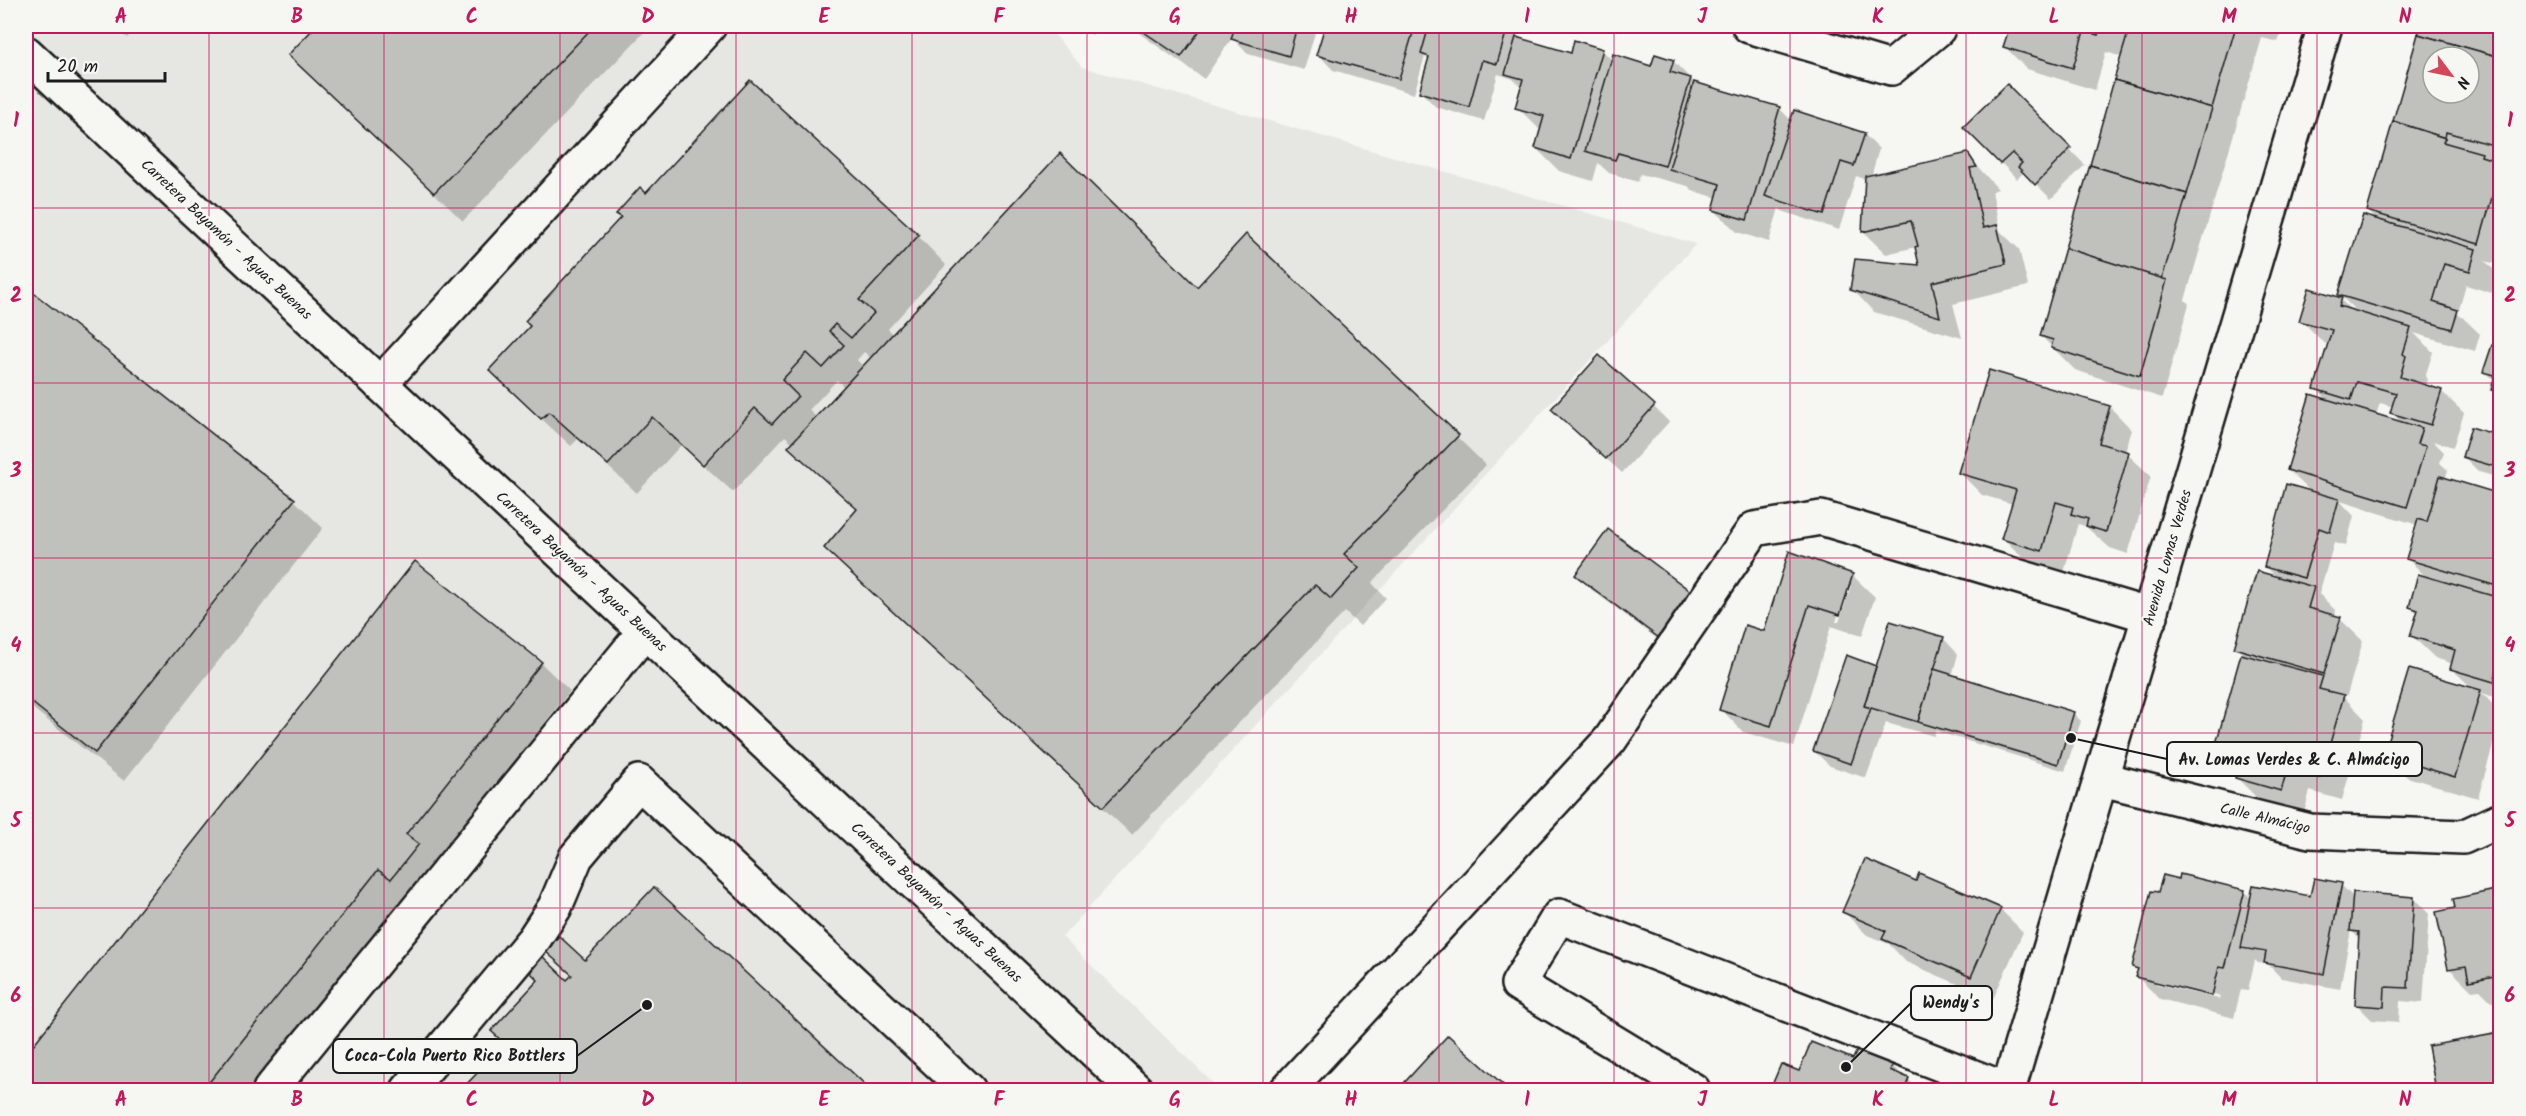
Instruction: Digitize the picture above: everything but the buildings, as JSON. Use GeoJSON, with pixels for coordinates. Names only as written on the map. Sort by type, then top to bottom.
{"type":"FeatureCollection","features":[{"type":"Feature","properties":{"kind":"street"},"geometry":{"type":"LineString","coordinates":[[380,384],[709,26]]}},
{"type":"Feature","properties":{"kind":"street"},"geometry":{"type":"LineString","coordinates":[[1749,26],[1891,68],[1939,26]]}},
{"type":"Feature","properties":{"kind":"street","name":"Avenida Lomas Verdes"},"geometry":{"type":"LineString","coordinates":[[2008,1090],[2325,26]]}},
{"type":"Feature","properties":{"kind":"street","name":"Carretera Bayamón - Aguas Buenas"},"geometry":{"type":"LineString","coordinates":[[26,53],[1136,1090]]}},
{"type":"Feature","properties":{"kind":"street"},"geometry":{"type":"LineString","coordinates":[[1287,1090],[1610,740],[1754,529],[1821,518],[2151,616]]}},
{"type":"Feature","properties":{"kind":"street"},"geometry":{"type":"LineString","coordinates":[[270,1090],[645,631]]}},
{"type":"Feature","properties":{"kind":"street","name":"Calle Almácigo"},"geometry":{"type":"LineString","coordinates":[[2102,779],[2310,831],[2463,837],[2500,820]]}},
{"type":"Feature","properties":{"kind":"street"},"geometry":{"type":"LineString","coordinates":[[408,1090],[534,939],[555,907],[576,857],[639,782],[968,1090]]}},
{"type":"Feature","properties":{"kind":"street"},"geometry":{"type":"LineString","coordinates":[[1693,1090],[1518,984],[1559,916],[2008,1090]]}},
{"type":"Feature","properties":{"kind":"shaded area"},"geometry":{"type":"Polygon","coordinates":[[[26,26],[1047,26],[1082,67],[1696,244],[1062,937],[1220,1090],[26,1090],[26,26]]]}},
{"type":"Feature","properties":{"kind":"place","name":"Av. Lomas Verdes & C. Almácigo"},"geometry":{"type":"Point","coordinates":[2071,738]}},
{"type":"Feature","properties":{"kind":"place","name":"Coca-Cola Puerto Rico Bottlers"},"geometry":{"type":"Point","coordinates":[647,1005]}},
{"type":"Feature","properties":{"kind":"place","name":"Wendy's"},"geometry":{"type":"Point","coordinates":[1846,1067]}}]}
